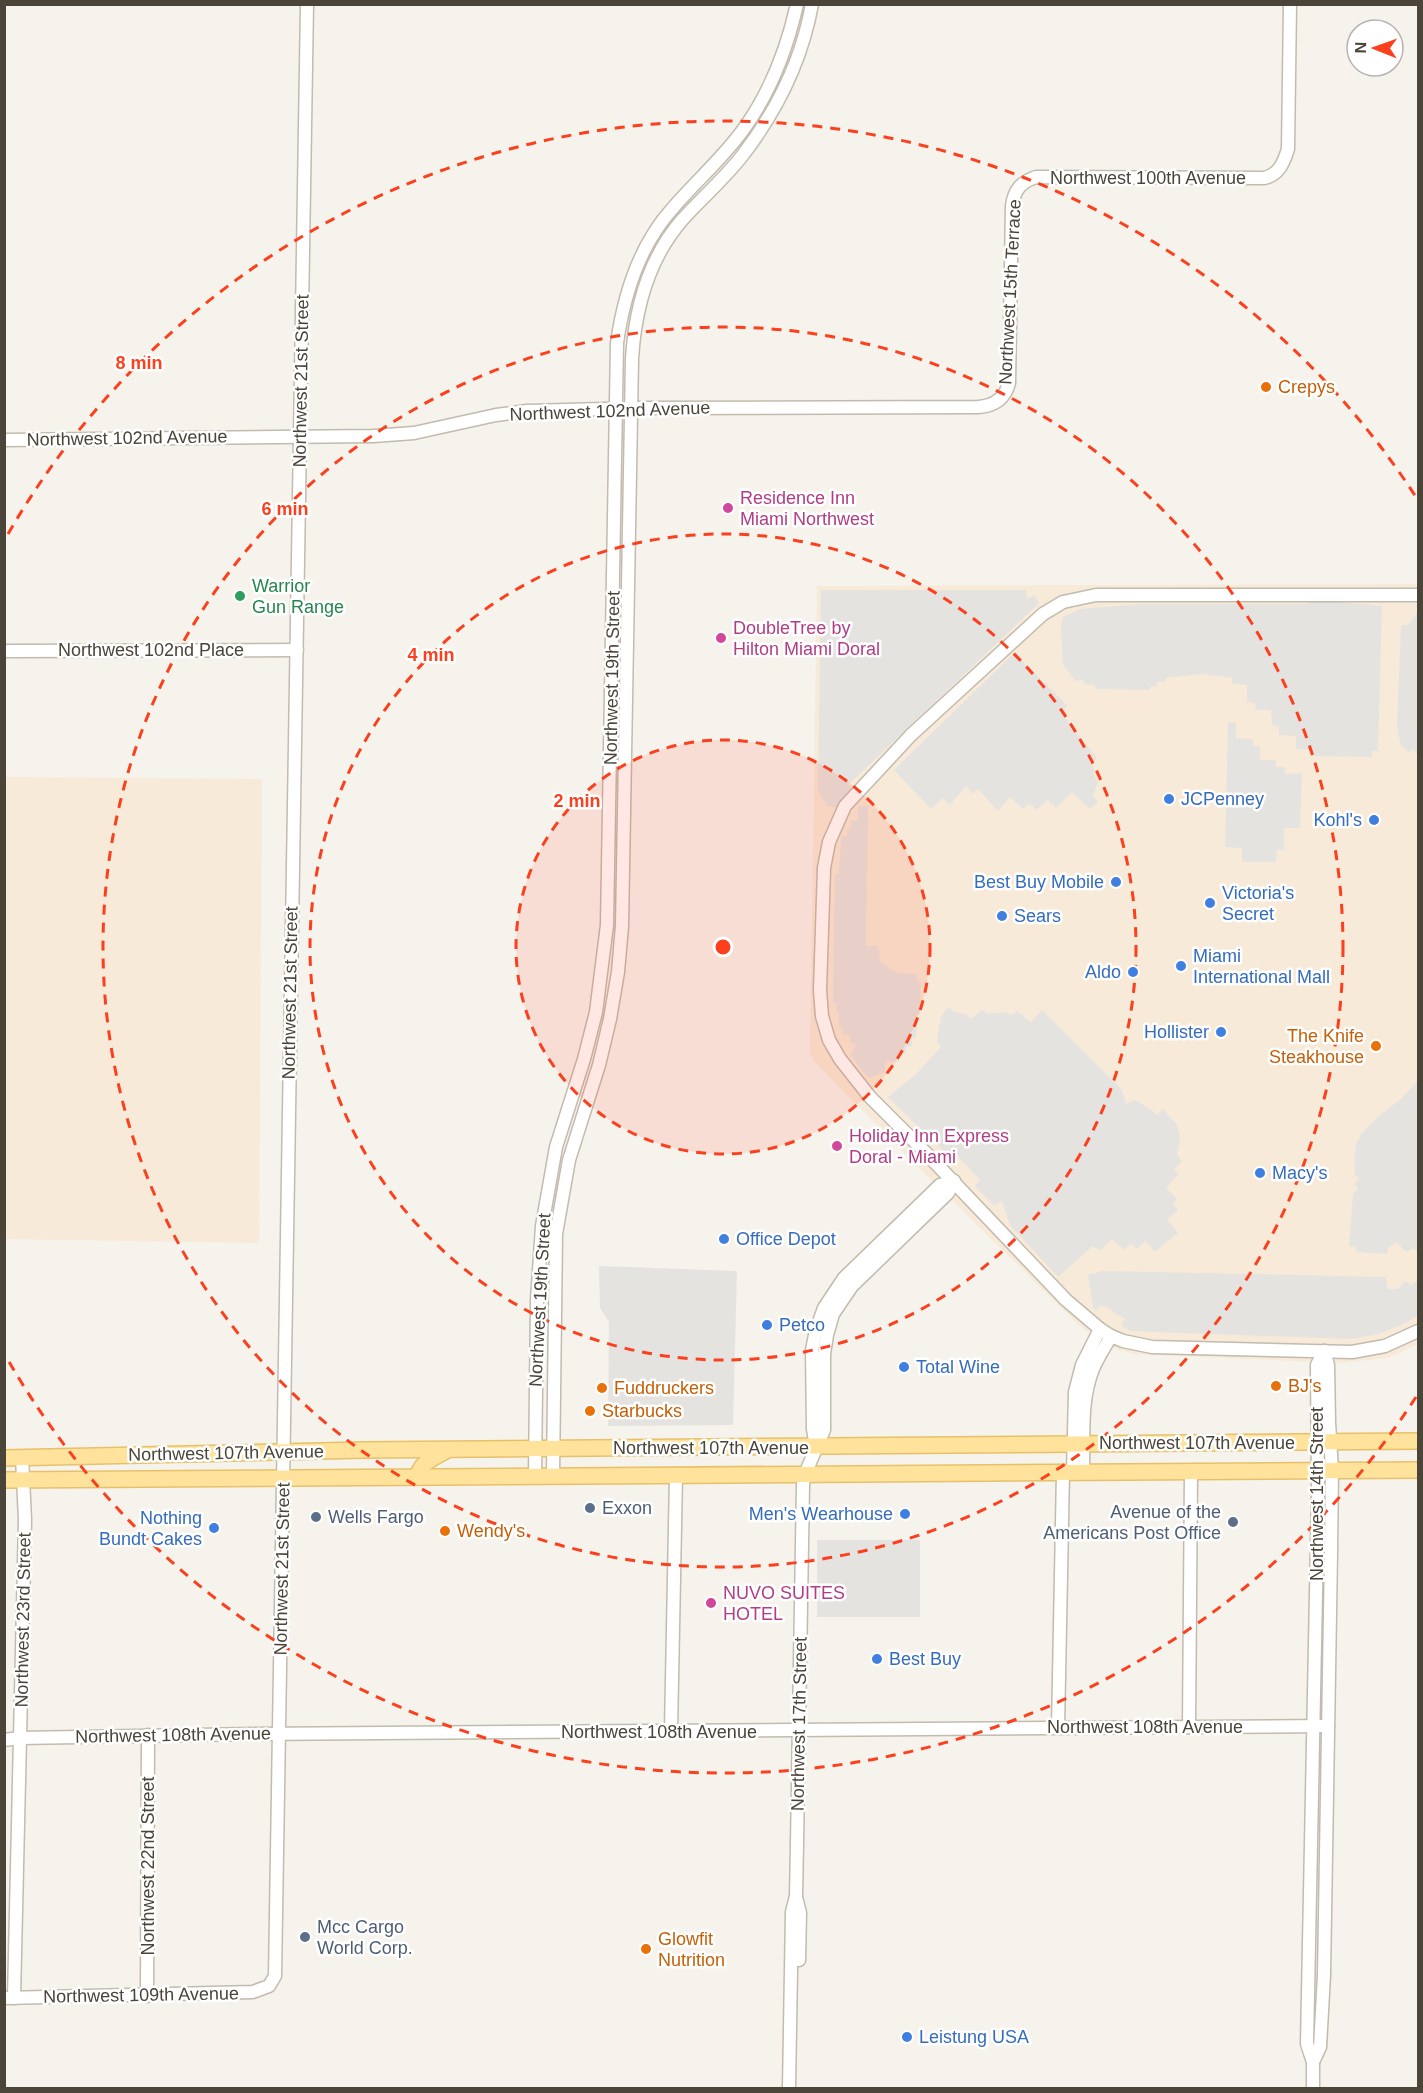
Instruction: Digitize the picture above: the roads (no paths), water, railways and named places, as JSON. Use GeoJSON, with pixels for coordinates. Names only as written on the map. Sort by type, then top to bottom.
{"type":"FeatureCollection","features":[{"type":"Feature","properties":{"kind":"main road","name":"Northwest 107th Avenue"},"geometry":{"type":"LineString","coordinates":[[4,1458],[283,1451],[1419,1441]]}},
{"type":"Feature","properties":{"kind":"main road"},"geometry":{"type":"LineString","coordinates":[[418,1477],[423,1464],[447,1450]]}},
{"type":"Feature","properties":{"kind":"main road","name":"Northwest 107th Avenue"},"geometry":{"type":"LineString","coordinates":[[4,1480],[1419,1470]]}},
{"type":"Feature","properties":{"kind":"street","name":"Northwest 21st Street"},"geometry":{"type":"LineString","coordinates":[[273,1981],[276,1966],[291,883],[307,4]]}},
{"type":"Feature","properties":{"kind":"street","name":"Northwest 19th Street"},"geometry":{"type":"LineString","coordinates":[[535,1476],[537,1300],[542,1226],[556,1147],[584,1059],[596,1012],[607,925],[617,343],[625,298],[642,254],[658,226],[744,129],[766,92],[779,63],[797,4]]}},
{"type":"Feature","properties":{"kind":"street","name":"Northwest 19th Street"},"geometry":{"type":"LineString","coordinates":[[553,1475],[556,1234],[569,1160],[610,1019],[617,980],[622,926],[633,344],[642,296],[652,268],[681,221],[741,158],[776,106],[801,48],[812,4]]}},
{"type":"Feature","properties":{"kind":"street","name":"Northwest 100th Avenue"},"geometry":{"type":"LineString","coordinates":[[1020,185],[1036,177],[1264,178],[1276,173],[1288,149],[1290,4]]}},
{"type":"Feature","properties":{"kind":"street","name":"Northwest 15th Terrace"},"geometry":{"type":"LineString","coordinates":[[1001,400],[1010,383],[1012,206],[1014,193],[1020,185]]}},
{"type":"Feature","properties":{"kind":"street","name":"Northwest 102nd Avenue"},"geometry":{"type":"LineString","coordinates":[[4,440],[414,434],[496,415],[527,411],[632,408],[978,407],[993,405],[1001,400]]}},
{"type":"Feature","properties":{"kind":"street"},"geometry":{"type":"LineString","coordinates":[[1419,595],[1095,595],[1063,602],[1043,614],[912,735],[845,806],[829,842],[824,868],[820,990],[822,1016],[829,1040],[840,1059],[870,1097],[954,1181],[1066,1300],[1105,1332],[1123,1341],[1152,1347],[1352,1352],[1376,1348],[1419,1331]]}},
{"type":"Feature","properties":{"kind":"street","name":"Northwest 102nd Place"},"geometry":{"type":"LineString","coordinates":[[4,651],[297,650]]}},
{"type":"Feature","properties":{"kind":"street"},"geometry":{"type":"LineString","coordinates":[[816,1447],[813,1429],[813,1350],[818,1323],[827,1302],[837,1286],[855,1267],[940,1185],[954,1181]]}},
{"type":"Feature","properties":{"kind":"street"},"geometry":{"type":"LineString","coordinates":[[1058,1728],[1073,1472],[1086,1389],[1105,1332]]}},
{"type":"Feature","properties":{"kind":"street","name":"Northwest 14th Street"},"geometry":{"type":"LineString","coordinates":[[1313,2062],[1320,2047],[1323,1991],[1330,1612],[1324,1442],[1317,1365],[1324,1351]]}},
{"type":"Feature","properties":{"kind":"street","name":"Northwest 17th Street"},"geometry":{"type":"LineString","coordinates":[[789,2088],[792,1912],[796,1896],[803,1484],[816,1447]]}},
{"type":"Feature","properties":{"kind":"street","name":"Northwest 23rd Street"},"geometry":{"type":"LineString","coordinates":[[9,1998],[20,1738],[25,1540],[22,1457]]}},
{"type":"Feature","properties":{"kind":"street","name":"Northwest 14th Street"},"geometry":{"type":"LineString","coordinates":[[1313,2088],[1313,2062],[1307,2044],[1316,1612],[1325,1470]]}},
{"type":"Feature","properties":{"kind":"street"},"geometry":{"type":"LineString","coordinates":[[1189,1727],[1191,1471]]}},
{"type":"Feature","properties":{"kind":"street"},"geometry":{"type":"LineString","coordinates":[[671,1731],[676,1475]]}},
{"type":"Feature","properties":{"kind":"street"},"geometry":{"type":"LineString","coordinates":[[1316,1612],[1330,1612]]}},
{"type":"Feature","properties":{"kind":"street","name":"Northwest 108th Avenue"},"geometry":{"type":"LineString","coordinates":[[4,1740],[148,1735],[1328,1726]]}},
{"type":"Feature","properties":{"kind":"street","name":"Northwest 22nd Street"},"geometry":{"type":"LineString","coordinates":[[147,1996],[148,1735]]}},
{"type":"Feature","properties":{"kind":"street","name":"Northwest 17th Street"},"geometry":{"type":"LineString","coordinates":[[796,1896],[800,1913],[797,2088]]}},
{"type":"Feature","properties":{"kind":"street","name":"Northwest 109th Avenue"},"geometry":{"type":"LineString","coordinates":[[9,1998],[253,1992],[265,1988],[273,1981]]}},
{"type":"Feature","properties":{"kind":"place","name":"Crepys"},"geometry":{"type":"Point","coordinates":[1266,387]}},
{"type":"Feature","properties":{"kind":"place","name":"Residence Inn Miami Northwest"},"geometry":{"type":"Point","coordinates":[728,508]}},
{"type":"Feature","properties":{"kind":"place","name":"Warrior Gun Range"},"geometry":{"type":"Point","coordinates":[240,596]}},
{"type":"Feature","properties":{"kind":"place","name":"DoubleTree by Hilton Miami Doral"},"geometry":{"type":"Point","coordinates":[721,638]}},
{"type":"Feature","properties":{"kind":"place","name":"JCPenney"},"geometry":{"type":"Point","coordinates":[1169,799]}},
{"type":"Feature","properties":{"kind":"place","name":"Kohl's"},"geometry":{"type":"Point","coordinates":[1374,820]}},
{"type":"Feature","properties":{"kind":"place","name":"Best Buy Mobile"},"geometry":{"type":"Point","coordinates":[1116,882]}},
{"type":"Feature","properties":{"kind":"place","name":"Victoria's Secret"},"geometry":{"type":"Point","coordinates":[1210,903]}},
{"type":"Feature","properties":{"kind":"place","name":"Sears"},"geometry":{"type":"Point","coordinates":[1002,916]}},
{"type":"Feature","properties":{"kind":"place","name":"Miami International Mall"},"geometry":{"type":"Point","coordinates":[1181,966]}},
{"type":"Feature","properties":{"kind":"place","name":"Aldo"},"geometry":{"type":"Point","coordinates":[1133,972]}},
{"type":"Feature","properties":{"kind":"place","name":"Hollister"},"geometry":{"type":"Point","coordinates":[1221,1032]}},
{"type":"Feature","properties":{"kind":"place","name":"The Knife Steakhouse"},"geometry":{"type":"Point","coordinates":[1376,1046]}},
{"type":"Feature","properties":{"kind":"place","name":"Holiday Inn Express Doral - Miami"},"geometry":{"type":"Point","coordinates":[837,1146]}},
{"type":"Feature","properties":{"kind":"place","name":"Macy's"},"geometry":{"type":"Point","coordinates":[1260,1173]}},
{"type":"Feature","properties":{"kind":"place","name":"Office Depot"},"geometry":{"type":"Point","coordinates":[724,1239]}},
{"type":"Feature","properties":{"kind":"place","name":"Petco"},"geometry":{"type":"Point","coordinates":[767,1325]}},
{"type":"Feature","properties":{"kind":"place","name":"Total Wine"},"geometry":{"type":"Point","coordinates":[904,1367]}},
{"type":"Feature","properties":{"kind":"place","name":"BJ's"},"geometry":{"type":"Point","coordinates":[1276,1386]}},
{"type":"Feature","properties":{"kind":"place","name":"Fuddruckers"},"geometry":{"type":"Point","coordinates":[602,1388]}},
{"type":"Feature","properties":{"kind":"place","name":"Starbucks"},"geometry":{"type":"Point","coordinates":[590,1411]}},
{"type":"Feature","properties":{"kind":"place","name":"Exxon"},"geometry":{"type":"Point","coordinates":[590,1508]}},
{"type":"Feature","properties":{"kind":"place","name":"Men's Wearhouse"},"geometry":{"type":"Point","coordinates":[905,1514]}},
{"type":"Feature","properties":{"kind":"place","name":"Wells Fargo"},"geometry":{"type":"Point","coordinates":[316,1517]}},
{"type":"Feature","properties":{"kind":"place","name":"Avenue of the Americans Post Office"},"geometry":{"type":"Point","coordinates":[1233,1522]}},
{"type":"Feature","properties":{"kind":"place","name":"Nothing Bundt Cakes"},"geometry":{"type":"Point","coordinates":[214,1528]}},
{"type":"Feature","properties":{"kind":"place","name":"Wendy's"},"geometry":{"type":"Point","coordinates":[445,1531]}},
{"type":"Feature","properties":{"kind":"place","name":"NUVO SUITES HOTEL"},"geometry":{"type":"Point","coordinates":[711,1603]}},
{"type":"Feature","properties":{"kind":"place","name":"Best Buy"},"geometry":{"type":"Point","coordinates":[877,1659]}},
{"type":"Feature","properties":{"kind":"place","name":"Mcc Cargo World Corp."},"geometry":{"type":"Point","coordinates":[305,1937]}},
{"type":"Feature","properties":{"kind":"place","name":"Glowfit Nutrition"},"geometry":{"type":"Point","coordinates":[646,1949]}},
{"type":"Feature","properties":{"kind":"place","name":"Leistung USA"},"geometry":{"type":"Point","coordinates":[907,2037]}}]}
